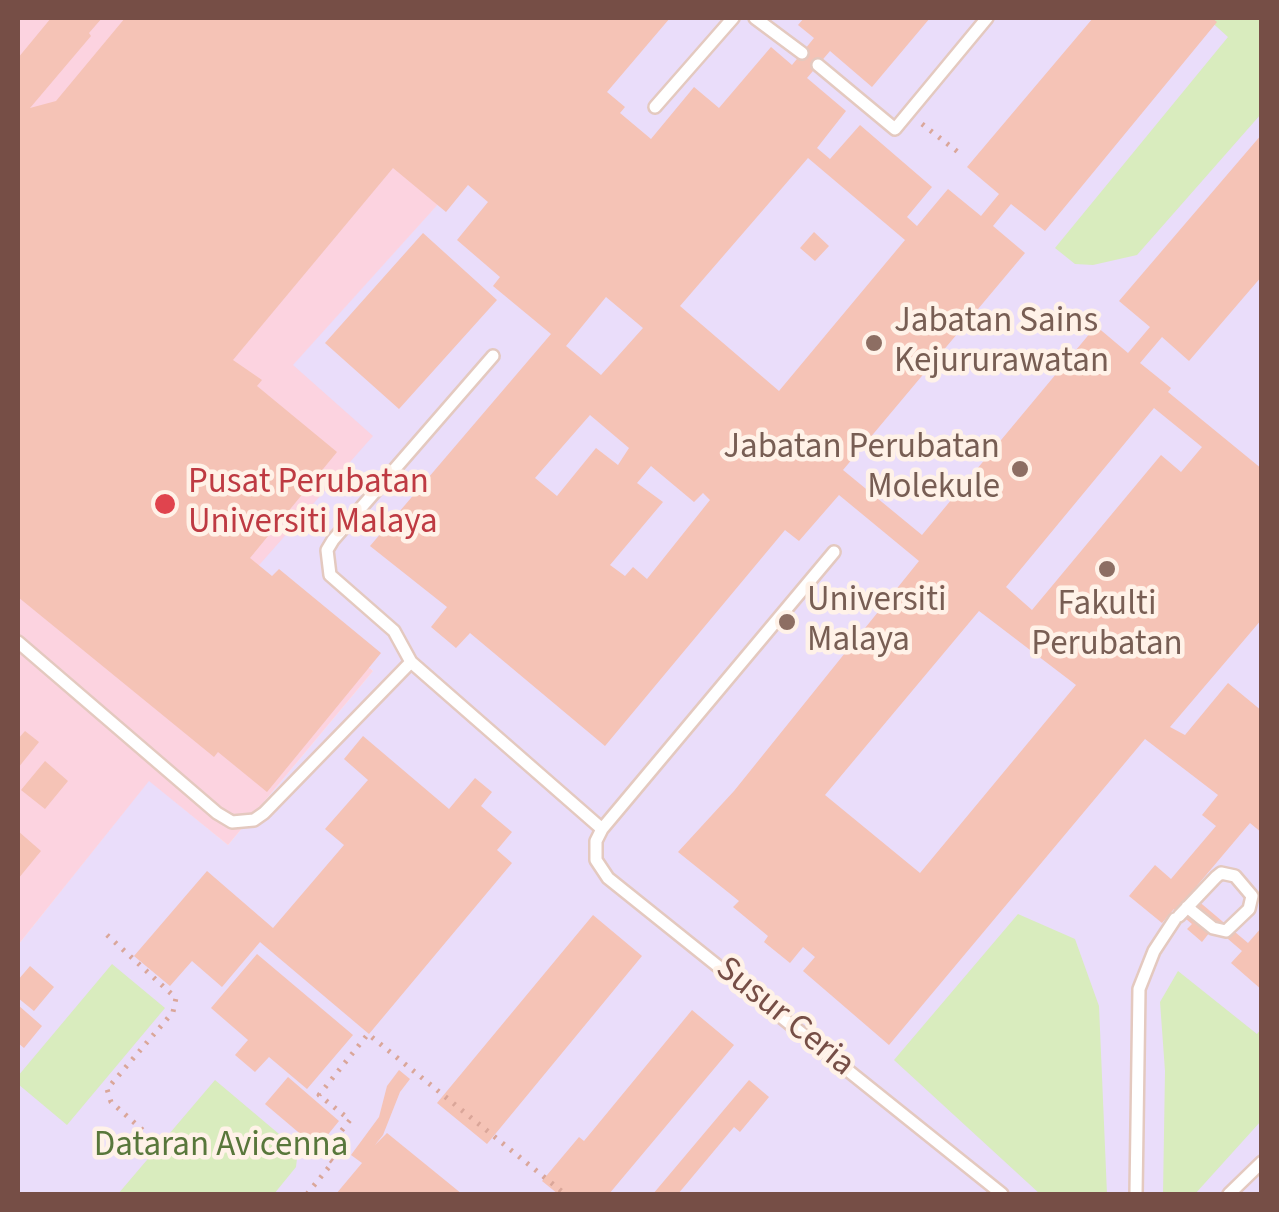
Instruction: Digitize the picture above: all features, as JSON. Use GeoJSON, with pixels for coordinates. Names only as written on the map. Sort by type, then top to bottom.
{"type":"FeatureCollection","features":[{"type":"Feature","properties":{"kind":"lane"},"geometry":{"type":"LineString","coordinates":[[655,107],[733,18]]}},
{"type":"Feature","properties":{"kind":"lane"},"geometry":{"type":"LineString","coordinates":[[756,18],[802,53]]}},
{"type":"Feature","properties":{"kind":"lane"},"geometry":{"type":"LineString","coordinates":[[818,65],[894,128],[987,18]]}},
{"type":"Feature","properties":{"kind":"lane"},"geometry":{"type":"LineString","coordinates":[[493,356],[333,540],[326,563],[330,575],[391,628],[411,662],[602,829],[834,552]]}},
{"type":"Feature","properties":{"kind":"lane"},"geometry":{"type":"LineString","coordinates":[[18,642],[221,817],[243,823],[264,813],[411,662]]}},
{"type":"Feature","properties":{"kind":"lane","name":"Susur Ceria"},"geometry":{"type":"LineString","coordinates":[[602,829],[596,841],[596,860],[608,878],[1002,1194]]}},
{"type":"Feature","properties":{"kind":"lane"},"geometry":{"type":"LineString","coordinates":[[1136,1194],[1139,989],[1154,952],[1180,914],[1221,873],[1234,876],[1252,896],[1249,908],[1226,931],[1180,914]]}},
{"type":"Feature","properties":{"kind":"lane"},"geometry":{"type":"LineString","coordinates":[[1229,1194],[1262,1162]]}},
{"type":"Feature","properties":{"kind":"path"},"geometry":{"type":"LineString","coordinates":[[908,113],[963,156]]}},
{"type":"Feature","properties":{"kind":"path"},"geometry":{"type":"LineString","coordinates":[[107,936],[176,998],[173,1012],[107,1089],[111,1102],[154,1140]]}},
{"type":"Feature","properties":{"kind":"path"},"geometry":{"type":"LineString","coordinates":[[307,1194],[333,1162],[322,1154],[350,1120],[318,1094],[368,1034],[565,1194]]}},
{"type":"Feature","properties":{"kind":"shaded area","name":"Pusat Perubatan Universiti Malaya"},"geometry":{"type":"Polygon","coordinates":[[[18,18],[606,18],[293,365],[373,436],[253,572],[373,671],[228,845],[149,781],[18,945],[18,18]]]}},
{"type":"Feature","properties":{"kind":"shaded area","name":"Universiti Malaya"},"geometry":{"type":"Polygon","coordinates":[[[606,18],[1261,18],[1261,1194],[18,1194],[18,945],[149,780],[228,845],[373,671],[253,572],[292,365],[606,18]]]}},
{"type":"Feature","properties":{"kind":"green space"},"geometry":{"type":"Polygon","coordinates":[[[1207,18],[1261,18],[1261,114],[1137,255],[1093,265],[1075,264],[1055,248],[1228,37],[1207,18]]]}},
{"type":"Feature","properties":{"kind":"green space"},"geometry":{"type":"Polygon","coordinates":[[[1018,914],[1075,939],[1099,1006],[1107,1194],[1040,1194],[894,1060],[1018,914]]]}},
{"type":"Feature","properties":{"kind":"green space"},"geometry":{"type":"Polygon","coordinates":[[[112,964],[165,1008],[67,1125],[18,1084],[18,1076],[112,964]]]}},
{"type":"Feature","properties":{"kind":"green space"},"geometry":{"type":"Polygon","coordinates":[[[1178,971],[1257,1034],[1261,1029],[1261,1121],[1195,1194],[1163,1194],[1165,1071],[1160,1002],[1178,971]]]}},
{"type":"Feature","properties":{"kind":"green space","name":"Dataran Avicenna"},"geometry":{"type":"Polygon","coordinates":[[[215,1080],[298,1150],[296,1167],[274,1194],[118,1194],[215,1080]]]}},
{"type":"Feature","properties":{"kind":"building"},"geometry":{"type":"Polygon","coordinates":[[[51,18],[102,18],[30,108],[56,101],[125,18],[670,18],[607,92],[625,107],[620,113],[651,139],[694,87],[719,108],[771,47],[792,65],[814,38],[798,25],[804,18],[930,18],[872,87],[830,51],[807,78],[846,111],[817,148],[830,159],[860,125],[932,187],[907,217],[917,226],[948,189],[981,216],[999,194],[967,167],[1093,18],[1212,18],[1217,22],[1045,231],[1011,204],[993,226],[1025,253],[843,470],[922,535],[1096,326],[1128,353],[1150,327],[1119,301],[1262,134],[1262,276],[1189,361],[1162,337],[1140,363],[1171,388],[1168,392],[1262,469],[1262,619],[1170,727],[1185,735],[1228,683],[1262,711],[1262,833],[1250,823],[1190,894],[1248,943],[1262,927],[1262,990],[1231,963],[1242,951],[1214,927],[1202,942],[1187,929],[1192,924],[1174,909],[1162,923],[1129,896],[1155,865],[1171,879],[1216,826],[1202,815],[1218,795],[1145,739],[889,1045],[803,971],[815,957],[803,947],[790,963],[764,942],[768,936],[733,907],[739,901],[678,852],[734,791],[919,561],[839,495],[799,541],[785,530],[605,746],[470,633],[456,648],[431,627],[447,607],[370,546],[551,334],[493,286],[500,277],[457,240],[488,202],[468,185],[446,212],[393,168],[233,360],[262,380],[257,386],[337,452],[250,558],[272,576],[279,569],[381,653],[267,792],[218,752],[214,757],[18,597],[18,58],[51,18]],[[808,158],[680,306],[779,391],[905,240],[808,158]],[[606,297],[566,346],[601,375],[643,328],[606,297]],[[1154,408],[1006,587],[1032,610],[1161,455],[1181,472],[1202,447],[1154,408]],[[590,415],[535,478],[557,496],[596,448],[618,465],[629,448],[590,415]],[[651,466],[637,483],[663,502],[610,565],[625,576],[633,567],[647,579],[710,500],[703,493],[694,502],[651,466]],[[979,611],[825,795],[920,873],[1076,685],[979,611]]]}},
{"type":"Feature","properties":{"kind":"building"},"geometry":{"type":"Polygon","coordinates":[[[814,232],[829,246],[815,261],[800,248],[814,232]]]}},
{"type":"Feature","properties":{"kind":"building"},"geometry":{"type":"Polygon","coordinates":[[[423,233],[497,300],[399,409],[325,343],[423,233]]]}},
{"type":"Feature","properties":{"kind":"building"},"geometry":{"type":"Polygon","coordinates":[[[25,731],[39,742],[18,768],[18,739],[25,731]]]}},
{"type":"Feature","properties":{"kind":"building"},"geometry":{"type":"Polygon","coordinates":[[[363,736],[449,809],[475,778],[492,792],[481,806],[512,832],[497,850],[512,863],[369,1034],[260,942],[222,987],[192,961],[170,986],[134,956],[207,871],[273,928],[344,845],[325,829],[368,780],[344,759],[363,736]]]}},
{"type":"Feature","properties":{"kind":"building"},"geometry":{"type":"Polygon","coordinates":[[[45,761],[68,781],[45,809],[21,790],[45,761]]]}},
{"type":"Feature","properties":{"kind":"building"},"geometry":{"type":"Polygon","coordinates":[[[18,831],[41,851],[18,879],[18,831]]]}},
{"type":"Feature","properties":{"kind":"building"},"geometry":{"type":"Polygon","coordinates":[[[593,915],[642,956],[487,1144],[437,1103],[593,915]]]}},
{"type":"Feature","properties":{"kind":"building"},"geometry":{"type":"Polygon","coordinates":[[[257,954],[353,1035],[307,1089],[269,1057],[255,1072],[235,1055],[248,1040],[211,1008],[257,954]]]}},
{"type":"Feature","properties":{"kind":"building"},"geometry":{"type":"Polygon","coordinates":[[[30,966],[54,987],[34,1011],[18,998],[18,980],[30,966]]]}},
{"type":"Feature","properties":{"kind":"building"},"geometry":{"type":"Polygon","coordinates":[[[18,1005],[42,1026],[24,1048],[18,1043],[18,1005]]]}},
{"type":"Feature","properties":{"kind":"building"},"geometry":{"type":"Polygon","coordinates":[[[692,1010],[734,1045],[609,1194],[558,1194],[542,1181],[579,1137],[584,1141],[692,1010]]]}},
{"type":"Feature","properties":{"kind":"building"},"geometry":{"type":"Polygon","coordinates":[[[399,1070],[410,1079],[375,1145],[387,1133],[462,1194],[336,1194],[362,1163],[351,1155],[379,1117],[387,1086],[399,1070]]]}},
{"type":"Feature","properties":{"kind":"building"},"geometry":{"type":"Polygon","coordinates":[[[288,1077],[339,1121],[317,1148],[265,1104],[288,1077]]]}},
{"type":"Feature","properties":{"kind":"building"},"geometry":{"type":"Polygon","coordinates":[[[749,1080],[769,1097],[740,1132],[734,1127],[678,1194],[653,1194],[749,1080]]]}},
{"type":"Feature","properties":{"kind":"place","name":"Jabatan Sains Kejururawatan"},"geometry":{"type":"Point","coordinates":[874,343]}},
{"type":"Feature","properties":{"kind":"place","name":"Jabatan Perubatan Molekule"},"geometry":{"type":"Point","coordinates":[1020,469]}},
{"type":"Feature","properties":{"kind":"place","name":"Pusat Perubatan Universiti Malaya"},"geometry":{"type":"Point","coordinates":[165,504]}},
{"type":"Feature","properties":{"kind":"place","name":"Fakulti Perubatan"},"geometry":{"type":"Point","coordinates":[1107,569]}},
{"type":"Feature","properties":{"kind":"place","name":"Universiti Malaya"},"geometry":{"type":"Point","coordinates":[787,622]}}]}
